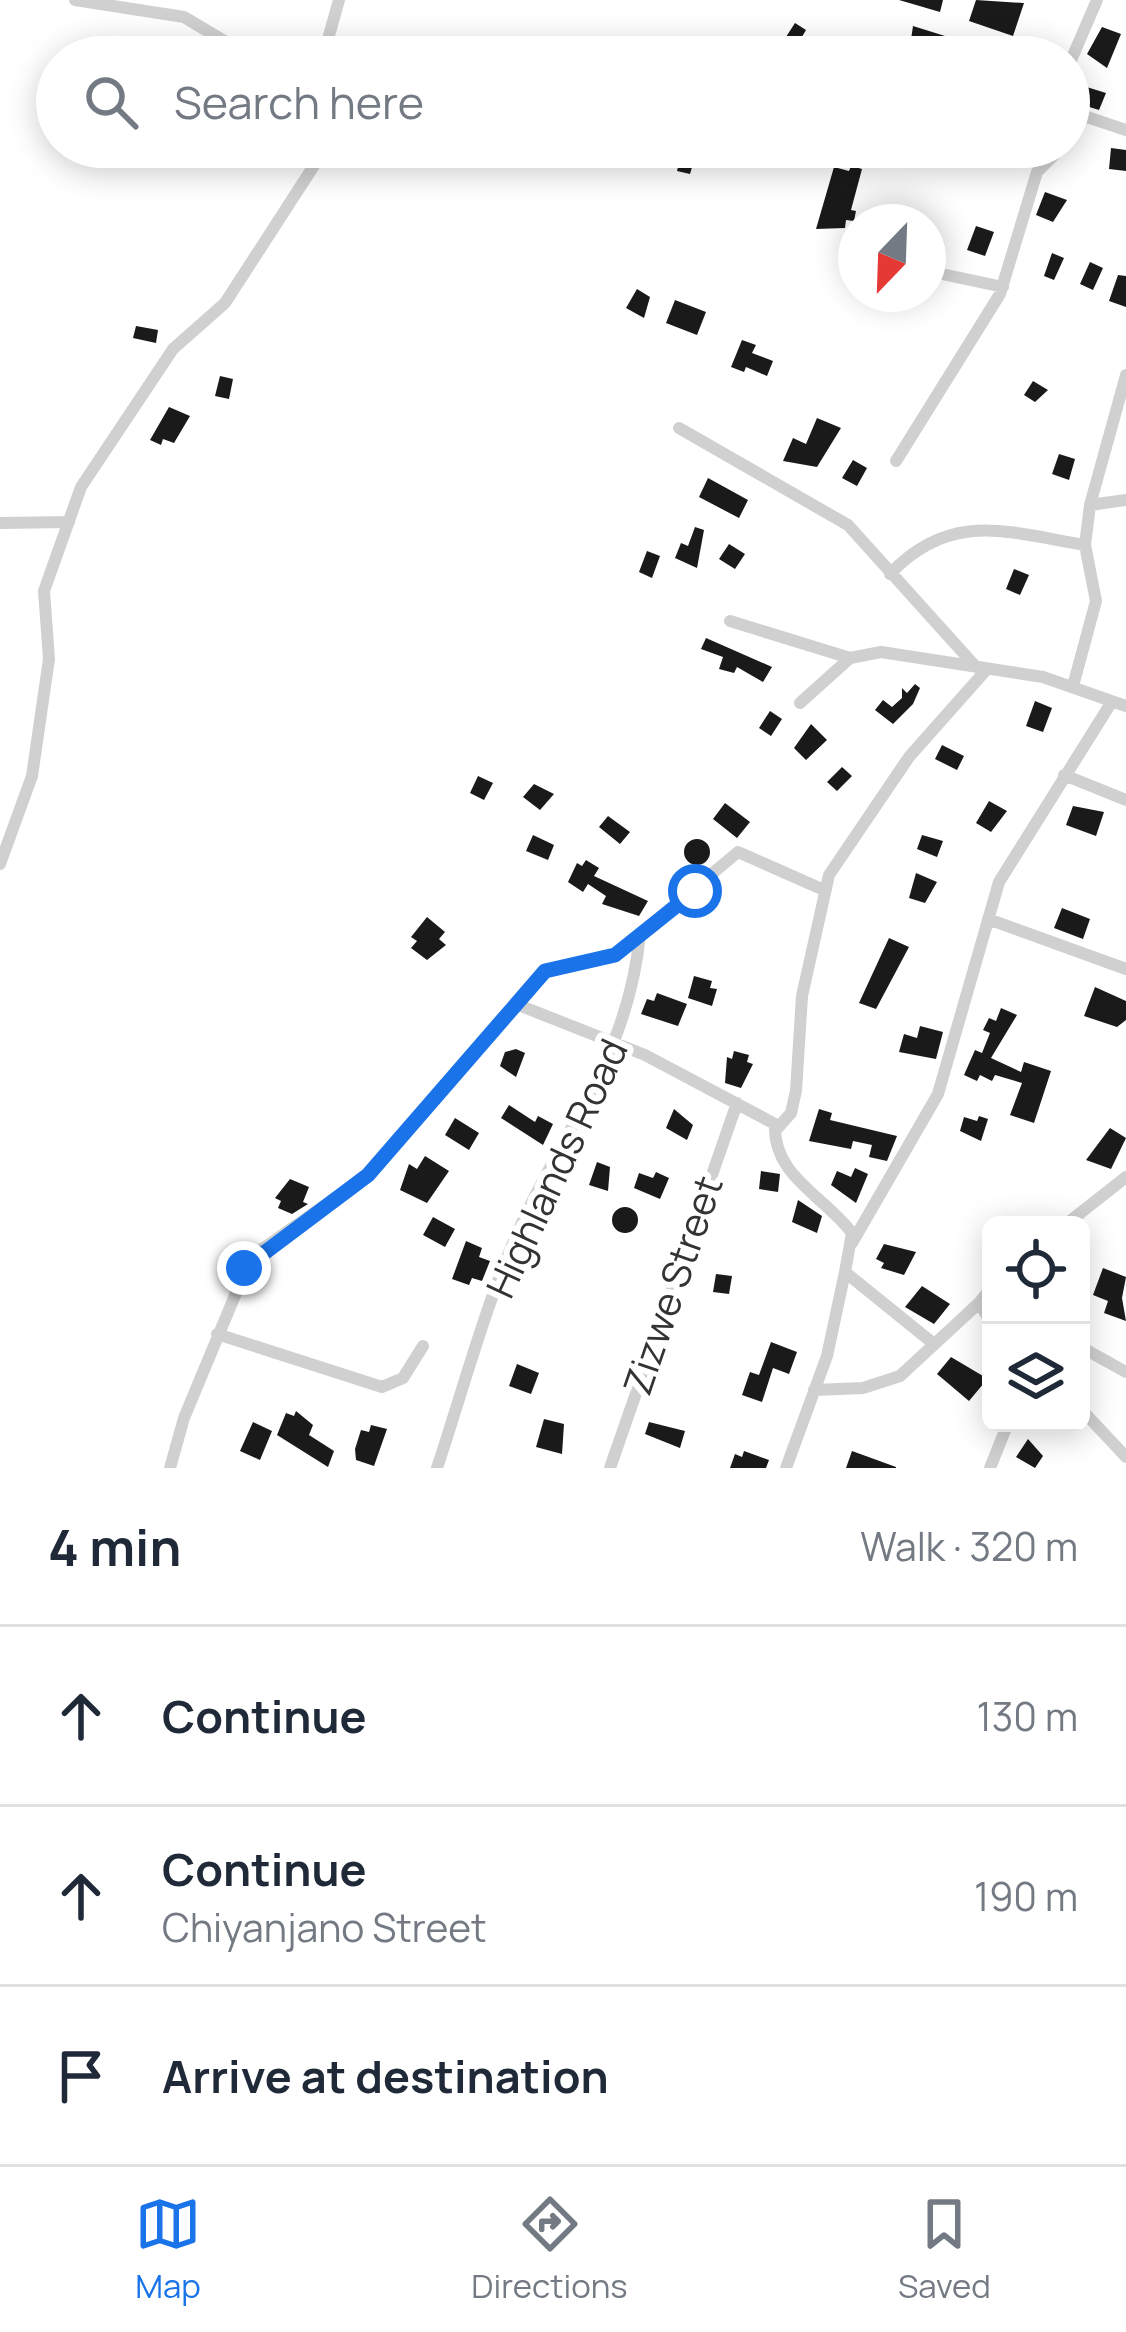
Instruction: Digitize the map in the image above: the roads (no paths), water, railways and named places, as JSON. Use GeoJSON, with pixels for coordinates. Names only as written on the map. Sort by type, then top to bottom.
{"type":"FeatureCollection","features":[{"type":"Feature","properties":{"kind":"street"},"geometry":{"type":"LineString","coordinates":[[75,0],[184,17],[216,36]]}},
{"type":"Feature","properties":{"kind":"street"},"geometry":{"type":"LineString","coordinates":[[329,36],[339,0]]}},
{"type":"Feature","properties":{"kind":"street"},"geometry":{"type":"LineString","coordinates":[[1081,36],[1097,0]]}},
{"type":"Feature","properties":{"kind":"street"},"geometry":{"type":"LineString","coordinates":[[1090,118],[1126,130]]}},
{"type":"Feature","properties":{"kind":"street"},"geometry":{"type":"LineString","coordinates":[[0,864],[32,776],[50,659],[44,591],[81,487],[173,349],[225,303],[312,168]]}},
{"type":"Feature","properties":{"kind":"street"},"geometry":{"type":"LineString","coordinates":[[896,461],[1003,287],[1041,168]]}},
{"type":"Feature","properties":{"kind":"street"},"geometry":{"type":"LineString","coordinates":[[946,275],[1003,287]]}},
{"type":"Feature","properties":{"kind":"street"},"geometry":{"type":"LineString","coordinates":[[1073,686],[1096,601],[1085,545],[1090,505],[1126,375]]}},
{"type":"Feature","properties":{"kind":"street"},"geometry":{"type":"LineString","coordinates":[[679,428],[841,520],[981,668]]}},
{"type":"Feature","properties":{"kind":"street"},"geometry":{"type":"LineString","coordinates":[[1090,505],[1126,500]]}},
{"type":"Feature","properties":{"kind":"street"},"geometry":{"type":"LineString","coordinates":[[0,523],[69,522]]}},
{"type":"Feature","properties":{"kind":"street"},"geometry":{"type":"LineString","coordinates":[[890,574],[927,542],[965,531],[1005,530],[1085,545]]}},
{"type":"Feature","properties":{"kind":"street"},"geometry":{"type":"LineString","coordinates":[[730,622],[850,658],[881,652],[981,668],[1073,686],[1126,706]]}},
{"type":"Feature","properties":{"kind":"street"},"geometry":{"type":"LineString","coordinates":[[800,703],[850,658]]}},
{"type":"Feature","properties":{"kind":"street"},"geometry":{"type":"LineString","coordinates":[[775,1131],[790,1113],[796,1091],[802,996],[824,890],[836,862],[909,757],[981,668]]}},
{"type":"Feature","properties":{"kind":"street"},"geometry":{"type":"LineString","coordinates":[[786,1468],[814,1390],[852,1243],[938,1094],[999,882],[1111,703]]}},
{"type":"Feature","properties":{"kind":"street"},"geometry":{"type":"LineString","coordinates":[[1064,775],[1126,800]]}},
{"type":"Feature","properties":{"kind":"street"},"geometry":{"type":"LineString","coordinates":[[170,1468],[217,1334],[251,1257],[368,1175],[545,971],[615,955],[738,853],[824,890]]}},
{"type":"Feature","properties":{"kind":"street"},"geometry":{"type":"LineString","coordinates":[[988,919],[1126,969]]}},
{"type":"Feature","properties":{"kind":"street","name":"Highlands Road"},"geometry":{"type":"LineString","coordinates":[[437,1468],[524,1218],[616,1044],[634,994],[640,934]]}},
{"type":"Feature","properties":{"kind":"street"},"geometry":{"type":"LineString","coordinates":[[516,1004],[616,1044],[775,1124],[782,1162],[844,1222],[852,1243]]}},
{"type":"Feature","properties":{"kind":"street","name":"Zizwe Street"},"geometry":{"type":"LineString","coordinates":[[610,1468],[737,1103]]}},
{"type":"Feature","properties":{"kind":"street"},"geometry":{"type":"LineString","coordinates":[[1076,1216],[1126,1177]]}},
{"type":"Feature","properties":{"kind":"street"},"geometry":{"type":"LineString","coordinates":[[845,1273],[934,1343]]}},
{"type":"Feature","properties":{"kind":"street"},"geometry":{"type":"LineString","coordinates":[[814,1390],[863,1388],[900,1376],[982,1299]]}},
{"type":"Feature","properties":{"kind":"street"},"geometry":{"type":"LineString","coordinates":[[979,1303],[982,1308]]}},
{"type":"Feature","properties":{"kind":"street"},"geometry":{"type":"LineString","coordinates":[[217,1334],[382,1387],[403,1378],[423,1346]]}},
{"type":"Feature","properties":{"kind":"street"},"geometry":{"type":"LineString","coordinates":[[1090,1352],[1126,1372]]}},
{"type":"Feature","properties":{"kind":"street"},"geometry":{"type":"LineString","coordinates":[[1090,1419],[1126,1457]]}},
{"type":"Feature","properties":{"kind":"street"},"geometry":{"type":"LineString","coordinates":[[990,1468],[1004,1432]]}}]}
